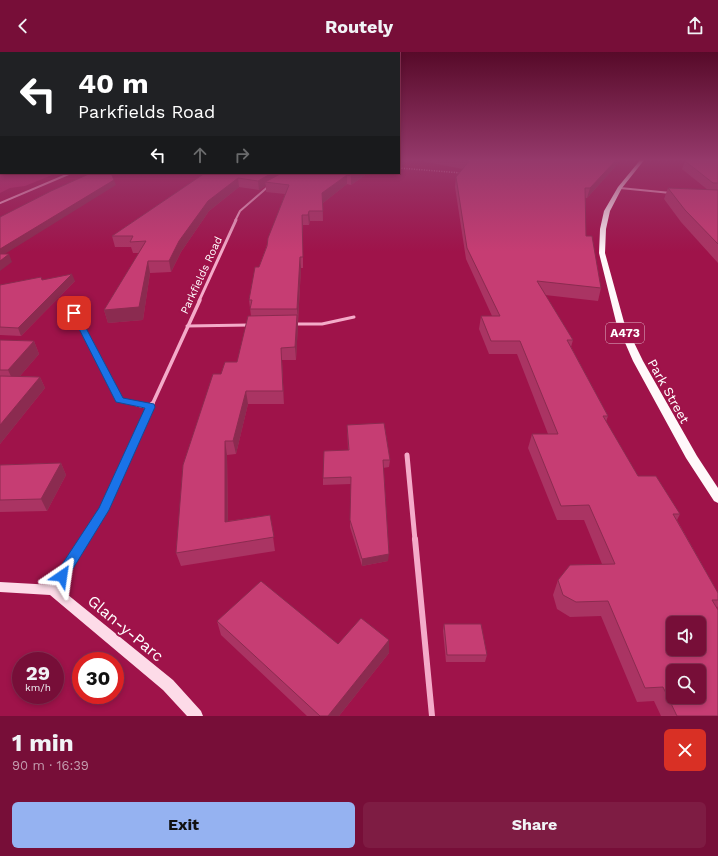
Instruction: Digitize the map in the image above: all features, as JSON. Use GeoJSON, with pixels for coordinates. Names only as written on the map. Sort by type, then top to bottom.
{"type":"FeatureCollection","features":[{"type":"Feature","properties":{"kind":"main road","name":"Park Street"},"geometry":{"type":"LineString","coordinates":[[619,190],[607,211],[603,229],[602,253],[620,322],[638,361],[692,458],[718,498]]}},
{"type":"Feature","properties":{"kind":"street"},"geometry":{"type":"LineString","coordinates":[[0,203],[31,190]]}},
{"type":"Feature","properties":{"kind":"street","name":"Parkfields Road"},"geometry":{"type":"LineString","coordinates":[[53,590],[104,510],[240,211],[264,190]]}},
{"type":"Feature","properties":{"kind":"street"},"geometry":{"type":"LineString","coordinates":[[643,190],[678,193]]}},
{"type":"Feature","properties":{"kind":"street"},"geometry":{"type":"LineString","coordinates":[[74,313],[120,400],[150,407]]}},
{"type":"Feature","properties":{"kind":"street"},"geometry":{"type":"LineString","coordinates":[[407,455],[432,716]]}},
{"type":"Feature","properties":{"kind":"street"},"geometry":{"type":"LineString","coordinates":[[0,587],[53,590]]}},
{"type":"Feature","properties":{"kind":"street","name":"Glan-y-Parc"},"geometry":{"type":"LineString","coordinates":[[53,590],[168,685],[196,716]]}},
{"type":"Feature","properties":{"kind":"lane"},"geometry":{"type":"LineString","coordinates":[[291,324],[322,324],[354,317]]}},
{"type":"Feature","properties":{"kind":"lane"},"geometry":{"type":"LineString","coordinates":[[187,326],[252,325]]}},
{"type":"Feature","properties":{"kind":"building"},"geometry":{"type":"Polygon","coordinates":[[[98,190],[0,249],[0,217],[51,191],[98,190]]]}},
{"type":"Feature","properties":{"kind":"building"},"geometry":{"type":"Polygon","coordinates":[[[180,190],[222,190],[208,201],[179,241],[169,261],[148,261],[139,307],[104,310],[146,241],[130,242],[133,236],[112,236],[180,190]]]}},
{"type":"Feature","properties":{"kind":"building"},"geometry":{"type":"Polygon","coordinates":[[[287,190],[326,190],[322,193],[323,211],[309,211],[308,215],[302,215],[303,257],[300,257],[297,309],[250,309],[252,300],[249,300],[255,267],[259,267],[267,246],[268,238],[287,190]]]}},
{"type":"Feature","properties":{"kind":"building"},"geometry":{"type":"Polygon","coordinates":[[[458,190],[585,190],[586,236],[592,236],[601,288],[537,281],[573,340],[567,340],[608,416],[603,416],[638,476],[656,476],[680,514],[673,514],[718,593],[718,600],[712,600],[718,610],[718,716],[677,716],[671,704],[706,704],[706,664],[666,664],[666,693],[663,687],[645,688],[608,601],[576,602],[563,595],[558,580],[570,565],[615,564],[589,505],[561,506],[532,434],[558,434],[520,341],[491,341],[481,316],[500,316],[467,248],[458,190]]]}},
{"type":"Feature","properties":{"kind":"building"},"geometry":{"type":"Polygon","coordinates":[[[670,190],[718,190],[718,244],[685,210],[670,190]]]}},
{"type":"Feature","properties":{"kind":"building"},"geometry":{"type":"Polygon","coordinates":[[[0,254],[9,254],[0,261],[0,254]]]}},
{"type":"Feature","properties":{"kind":"building"},"geometry":{"type":"Polygon","coordinates":[[[72,274],[18,328],[0,327],[0,285],[41,277],[42,280],[72,274]]]}},
{"type":"Feature","properties":{"kind":"building"},"geometry":{"type":"Polygon","coordinates":[[[297,315],[295,347],[281,348],[283,391],[246,391],[233,441],[225,441],[225,522],[270,515],[274,537],[176,553],[183,465],[213,374],[221,374],[225,362],[237,362],[248,316],[297,315]]]}},
{"type":"Feature","properties":{"kind":"building"},"geometry":{"type":"Polygon","coordinates":[[[0,340],[34,341],[8,370],[0,370],[0,340]]]}},
{"type":"Feature","properties":{"kind":"building"},"geometry":{"type":"Polygon","coordinates":[[[0,376],[40,377],[0,425],[0,376]]]}},
{"type":"Feature","properties":{"kind":"building"},"geometry":{"type":"Polygon","coordinates":[[[384,423],[390,460],[383,460],[389,554],[362,559],[350,520],[351,477],[323,478],[324,451],[349,450],[347,425],[384,423]]]}},
{"type":"Feature","properties":{"kind":"building"},"geometry":{"type":"Polygon","coordinates":[[[61,463],[41,499],[0,500],[0,465],[61,463]]]}},
{"type":"Feature","properties":{"kind":"building"},"geometry":{"type":"Polygon","coordinates":[[[261,581],[338,644],[361,618],[389,640],[328,716],[320,716],[217,621],[261,581]]]}},
{"type":"Feature","properties":{"kind":"building"},"geometry":{"type":"Polygon","coordinates":[[[444,624],[481,624],[487,655],[447,655],[444,624]]]}},
{"type":"Feature","properties":{"kind":"route"},"geometry":{"type":"LineString","coordinates":[[62,576],[104,510],[150,407],[120,400],[74,313]]}}]}
